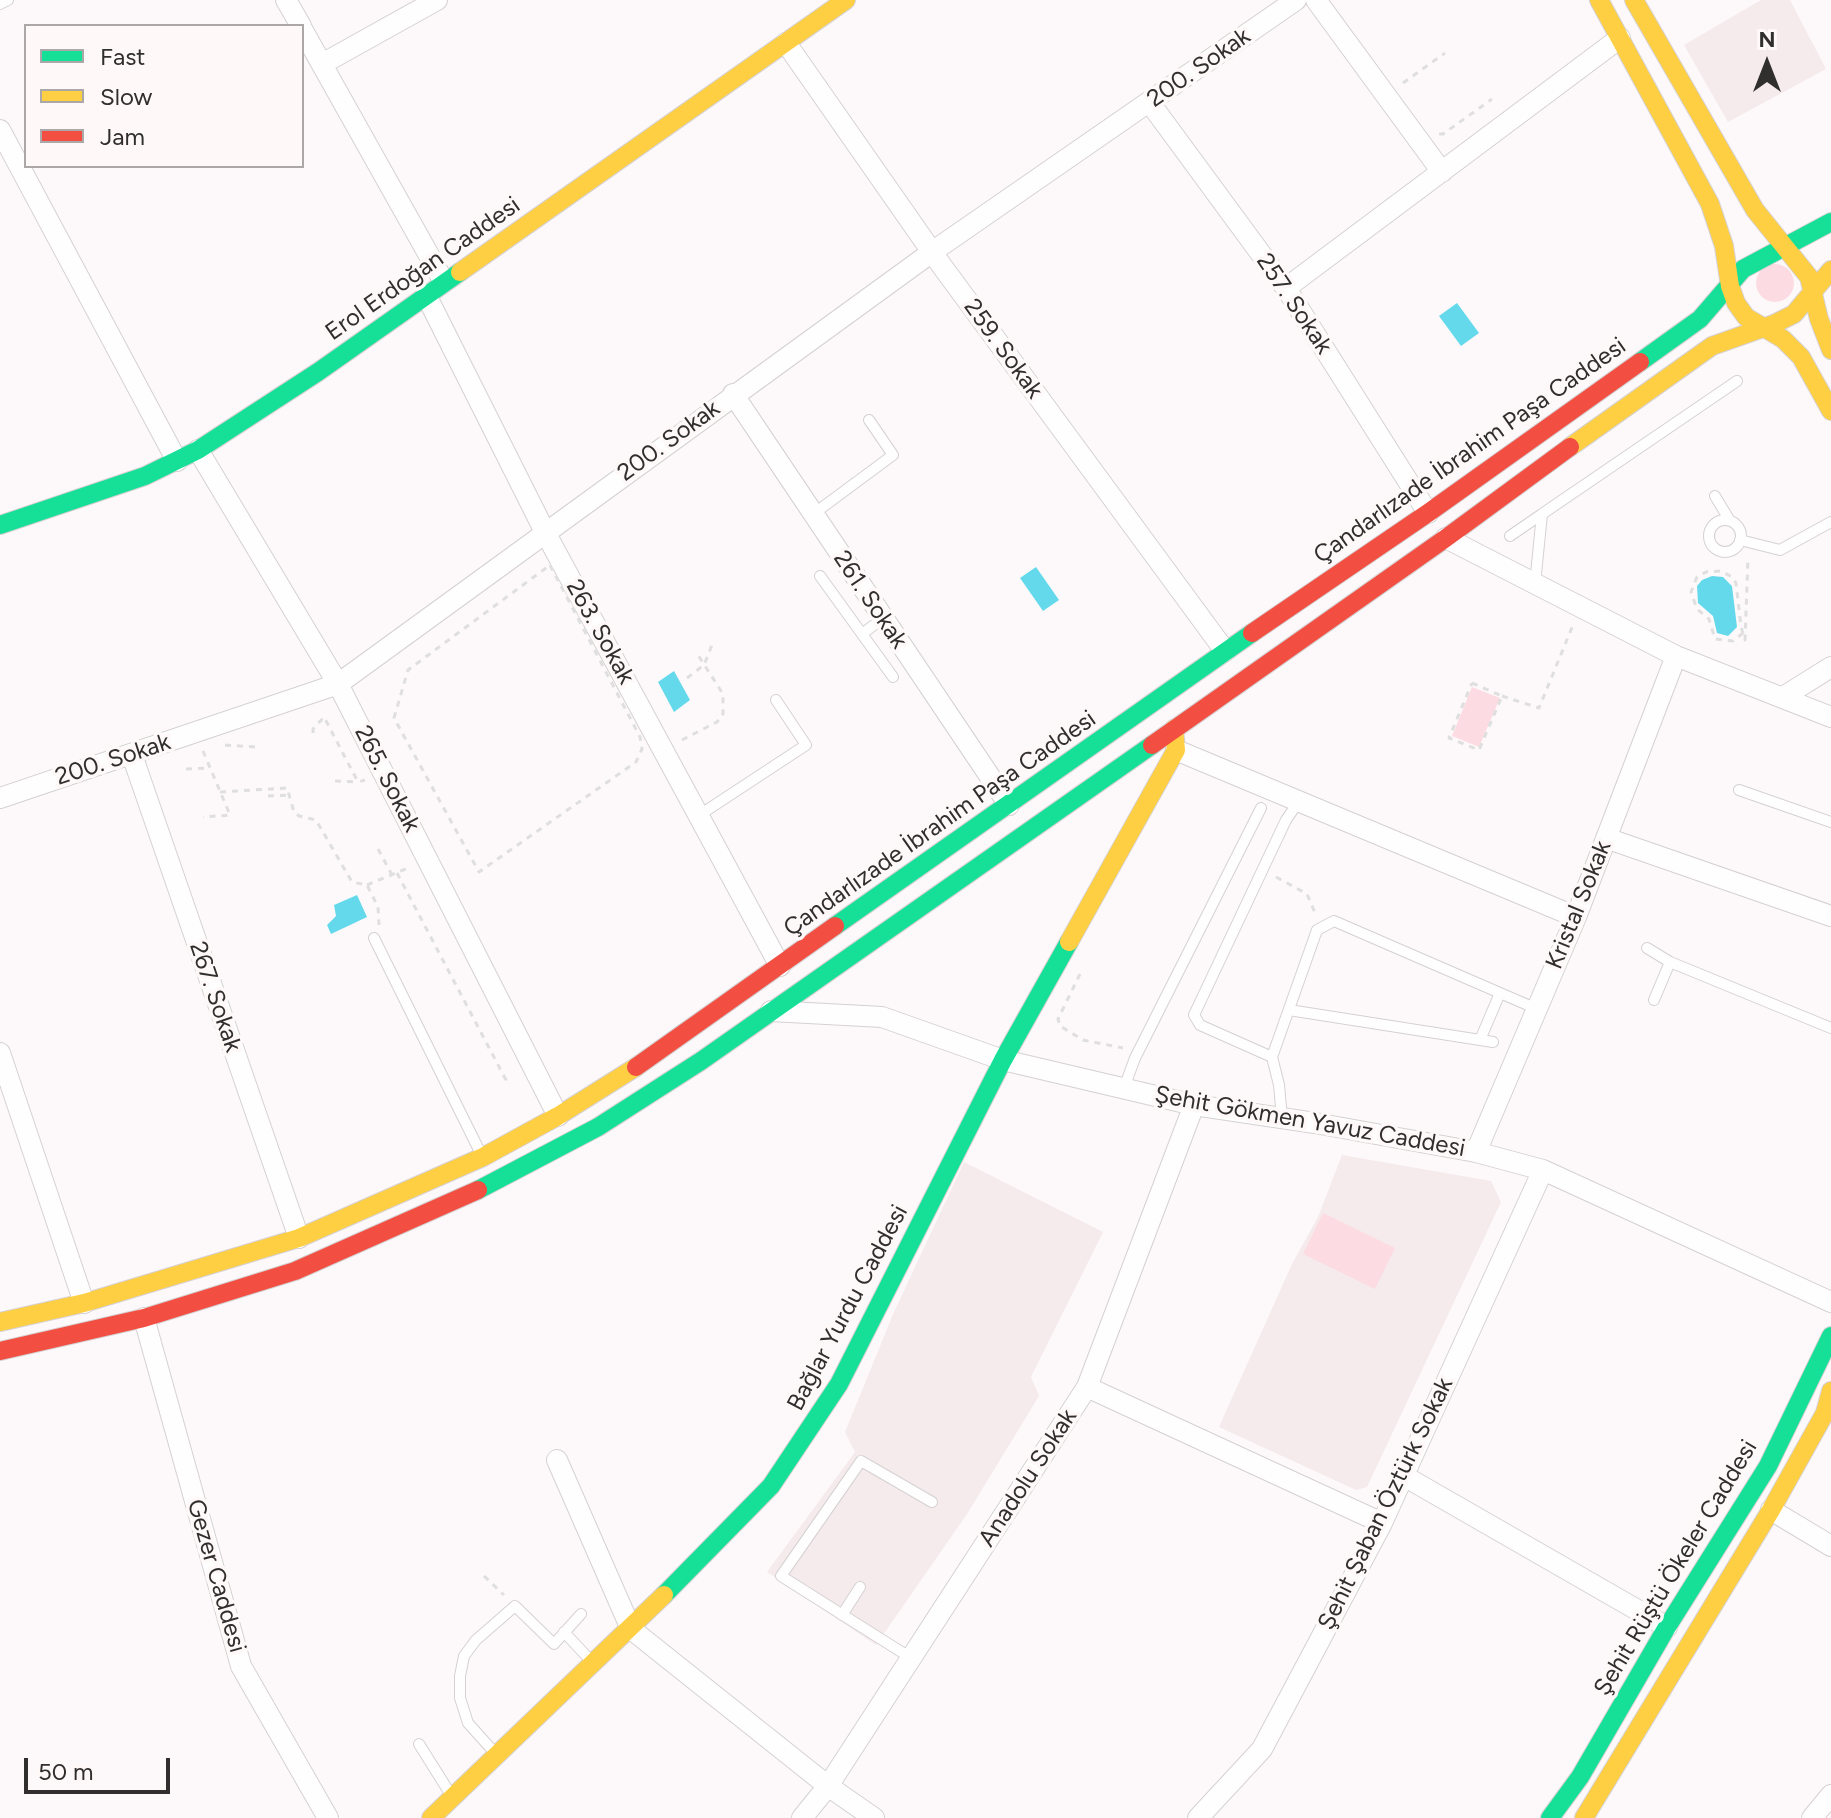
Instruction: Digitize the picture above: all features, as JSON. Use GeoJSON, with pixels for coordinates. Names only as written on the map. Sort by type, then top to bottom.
{"type":"FeatureCollection","features":[{"type":"Feature","properties":{"kind":"main road"},"geometry":{"type":"LineString","coordinates":[[1599,0],[1710,204],[1724,246],[1730,286],[1746,317],[1783,339],[1801,357],[1831,411]]}},
{"type":"Feature","properties":{"kind":"main road"},"geometry":{"type":"LineString","coordinates":[[1634,0],[1749,200],[1809,277],[1819,319],[1831,350]]}},
{"type":"Feature","properties":{"kind":"main road","name":"Erol Erdoğan Caddesi"},"geometry":{"type":"LineString","coordinates":[[0,525],[145,476],[198,450],[318,372],[786,43],[834,3]]}},
{"type":"Feature","properties":{"kind":"main road","name":"Çandarlızade İbrahim Paşa Caddesi"},"geometry":{"type":"LineString","coordinates":[[0,1322],[84,1303],[299,1238],[483,1157],[558,1116],[642,1063],[1700,319],[1743,269],[1831,222]]}},
{"type":"Feature","properties":{"kind":"main road"},"geometry":{"type":"LineString","coordinates":[[0,1351],[144,1318],[295,1271],[499,1181],[598,1127],[701,1061],[1446,538],[1653,386],[1712,346],[1794,314],[1831,270]]}},
{"type":"Feature","properties":{"kind":"main road"},"geometry":{"type":"LineString","coordinates":[[1174,729],[1176,750]]}},
{"type":"Feature","properties":{"kind":"main road","name":"Bağlar Yurdu Caddesi"},"geometry":{"type":"LineString","coordinates":[[431,1818],[631,1629],[771,1486],[799,1447],[839,1384],[1003,1060],[1176,750]]}},
{"type":"Feature","properties":{"kind":"main road","name":"Şehit Rüştü Ökeler Caddesi"},"geometry":{"type":"LineString","coordinates":[[1550,1818],[1580,1777],[1667,1627],[1768,1466],[1831,1336]]}},
{"type":"Feature","properties":{"kind":"main road","name":"Şehit Rüştü Ökeler Caddesi"},"geometry":{"type":"LineString","coordinates":[[1583,1818],[1771,1510],[1828,1411],[1831,1391]]}},
{"type":"Feature","properties":{"kind":"main road"},"geometry":{"type":"LineString","coordinates":[[1667,1627],[1691,1643]]}},
{"type":"Feature","properties":{"kind":"main road"},"geometry":{"type":"LineString","coordinates":[[1563,1801],[1583,1818]]}},
{"type":"Feature","properties":{"kind":"street"},"geometry":{"type":"LineString","coordinates":[[286,0],[299,24]]}},
{"type":"Feature","properties":{"kind":"street"},"geometry":{"type":"LineString","coordinates":[[322,64],[437,0]]}},
{"type":"Feature","properties":{"kind":"street","name":"200. Sokak"},"geometry":{"type":"LineString","coordinates":[[0,798],[338,684],[733,394],[1296,0]]}},
{"type":"Feature","properties":{"kind":"street"},"geometry":{"type":"LineString","coordinates":[[1316,0],[1442,172]]}},
{"type":"Feature","properties":{"kind":"street"},"geometry":{"type":"LineString","coordinates":[[304,32],[444,282]]}},
{"type":"Feature","properties":{"kind":"street"},"geometry":{"type":"LineString","coordinates":[[1286,288],[1620,38]]}},
{"type":"Feature","properties":{"kind":"street","name":"259. Sokak"},"geometry":{"type":"LineString","coordinates":[[786,43],[932,252],[1225,651]]}},
{"type":"Feature","properties":{"kind":"street","name":"257. Sokak"},"geometry":{"type":"LineString","coordinates":[[1150,103],[1286,288],[1428,513]]}},
{"type":"Feature","properties":{"kind":"street"},"geometry":{"type":"LineString","coordinates":[[0,130],[177,461]]}},
{"type":"Feature","properties":{"kind":"street","name":"263. Sokak"},"geometry":{"type":"LineString","coordinates":[[426,295],[545,532],[780,966]]}},
{"type":"Feature","properties":{"kind":"street","name":"261. Sokak"},"geometry":{"type":"LineString","coordinates":[[733,394],[1009,805]]}},
{"type":"Feature","properties":{"kind":"street","name":"265. Sokak"},"geometry":{"type":"LineString","coordinates":[[198,450],[338,684],[558,1116]]}},
{"type":"Feature","properties":{"kind":"street"},"geometry":{"type":"LineString","coordinates":[[1446,538],[1676,656],[1831,717]]}},
{"type":"Feature","properties":{"kind":"street","name":"Kristal Sokak"},"geometry":{"type":"LineString","coordinates":[[1476,1152],[1576,917],[1676,656]]}},
{"type":"Feature","properties":{"kind":"street"},"geometry":{"type":"LineString","coordinates":[[1783,697],[1831,667]]}},
{"type":"Feature","properties":{"kind":"street"},"geometry":{"type":"LineString","coordinates":[[1176,750],[1576,917]]}},
{"type":"Feature","properties":{"kind":"street","name":"267. Sokak"},"geometry":{"type":"LineString","coordinates":[[132,755],[299,1238]]}},
{"type":"Feature","properties":{"kind":"street"},"geometry":{"type":"LineString","coordinates":[[1606,838],[1831,916]]}},
{"type":"Feature","properties":{"kind":"street","name":"Şehit Gökmen Yavuz Caddesi"},"geometry":{"type":"LineString","coordinates":[[769,1011],[882,1017],[1003,1060],[1194,1105],[1476,1152],[1543,1170],[1831,1302]]}},
{"type":"Feature","properties":{"kind":"street"},"geometry":{"type":"LineString","coordinates":[[0,1053],[84,1303]]}},
{"type":"Feature","properties":{"kind":"street","name":"Anadolu Sokak"},"geometry":{"type":"LineString","coordinates":[[802,1818],[828,1786],[1087,1387],[1194,1105]]}},
{"type":"Feature","properties":{"kind":"street","name":"Şehit Şaban Öztürk Sokak"},"geometry":{"type":"LineString","coordinates":[[1198,1818],[1262,1749],[1382,1523],[1543,1170]]}},
{"type":"Feature","properties":{"kind":"street","name":"Gezer Caddesi"},"geometry":{"type":"LineString","coordinates":[[144,1318],[241,1666],[328,1818]]}},
{"type":"Feature","properties":{"kind":"street"},"geometry":{"type":"LineString","coordinates":[[1087,1387],[1382,1523]]}},
{"type":"Feature","properties":{"kind":"street"},"geometry":{"type":"LineString","coordinates":[[557,1460],[631,1629],[828,1786],[874,1818]]}},
{"type":"Feature","properties":{"kind":"street"},"geometry":{"type":"LineString","coordinates":[[1404,1476],[1667,1627]]}},
{"type":"Feature","properties":{"kind":"street"},"geometry":{"type":"LineString","coordinates":[[1771,1510],[1831,1546]]}},
{"type":"Feature","properties":{"kind":"street"},"geometry":{"type":"LineString","coordinates":[[1812,1818],[1831,1795]]}},
{"type":"Feature","properties":{"kind":"lane"},"geometry":{"type":"LineString","coordinates":[[0,4],[8,0]]}},
{"type":"Feature","properties":{"kind":"lane"},"geometry":{"type":"LineString","coordinates":[[1510,536],[1737,381]]}},
{"type":"Feature","properties":{"kind":"lane"},"geometry":{"type":"LineString","coordinates":[[812,515],[893,455],[869,420]]}},
{"type":"Feature","properties":{"kind":"lane"},"geometry":{"type":"LineString","coordinates":[[1715,496],[1745,541],[1780,550],[1831,522]]}},
{"type":"Feature","properties":{"kind":"lane"},"geometry":{"type":"LineString","coordinates":[[1535,584],[1542,514]]}},
{"type":"Feature","properties":{"kind":"lane"},"geometry":{"type":"LineString","coordinates":[[1730,521],[1720,521],[1713,526],[1709,535],[1711,544],[1718,551],[1727,552],[1745,541]]}},
{"type":"Feature","properties":{"kind":"lane"},"geometry":{"type":"LineString","coordinates":[[820,576],[893,677]]}},
{"type":"Feature","properties":{"kind":"lane"},"geometry":{"type":"LineString","coordinates":[[862,634],[882,619]]}},
{"type":"Feature","properties":{"kind":"lane"},"geometry":{"type":"LineString","coordinates":[[698,816],[806,745],[776,700]]}},
{"type":"Feature","properties":{"kind":"lane"},"geometry":{"type":"LineString","coordinates":[[1739,790],[1831,822]]}},
{"type":"Feature","properties":{"kind":"lane"},"geometry":{"type":"LineString","coordinates":[[1272,1057],[1200,1025],[1194,1015],[1286,820],[1299,801]]}},
{"type":"Feature","properties":{"kind":"lane"},"geometry":{"type":"LineString","coordinates":[[1124,1088],[1138,1051],[1261,808]]}},
{"type":"Feature","properties":{"kind":"lane"},"geometry":{"type":"LineString","coordinates":[[1282,1118],[1272,1057],[1317,930],[1334,921],[1537,1009]]}},
{"type":"Feature","properties":{"kind":"lane"},"geometry":{"type":"LineString","coordinates":[[374,938],[483,1157]]}},
{"type":"Feature","properties":{"kind":"lane"},"geometry":{"type":"LineString","coordinates":[[1647,948],[1670,962],[1831,1028]]}},
{"type":"Feature","properties":{"kind":"lane"},"geometry":{"type":"LineString","coordinates":[[1654,1000],[1670,962]]}},
{"type":"Feature","properties":{"kind":"lane"},"geometry":{"type":"LineString","coordinates":[[1480,1040],[1500,993]]}},
{"type":"Feature","properties":{"kind":"lane"},"geometry":{"type":"LineString","coordinates":[[1289,1010],[1493,1042]]}},
{"type":"Feature","properties":{"kind":"lane"},"geometry":{"type":"LineString","coordinates":[[911,1658],[781,1576],[861,1461],[932,1502]]}},
{"type":"Feature","properties":{"kind":"lane"},"geometry":{"type":"LineString","coordinates":[[842,1615],[860,1587]]}},
{"type":"Feature","properties":{"kind":"lane"},"geometry":{"type":"LineString","coordinates":[[496,1754],[468,1723],[460,1698],[464,1656],[476,1640],[515,1606],[554,1644],[581,1614]]}},
{"type":"Feature","properties":{"kind":"lane"},"geometry":{"type":"LineString","coordinates":[[564,1632],[594,1663]]}},
{"type":"Feature","properties":{"kind":"lane"},"geometry":{"type":"LineString","coordinates":[[419,1744],[452,1797]]}},
{"type":"Feature","properties":{"kind":"path"},"geometry":{"type":"LineString","coordinates":[[1394,89],[1445,53]]}},
{"type":"Feature","properties":{"kind":"path"},"geometry":{"type":"LineString","coordinates":[[1433,133],[1443,134],[1492,99]]}},
{"type":"Feature","properties":{"kind":"path"},"geometry":{"type":"LineString","coordinates":[[1743,633],[1726,642],[1712,636],[1709,619],[1697,609],[1691,597],[1692,587],[1700,574],[1714,571],[1727,573],[1736,583],[1745,640],[1745,541]]}},
{"type":"Feature","properties":{"kind":"path"},"geometry":{"type":"LineString","coordinates":[[550,565],[640,737],[642,749],[636,762],[479,872],[394,718],[408,670],[550,565]]}},
{"type":"Feature","properties":{"kind":"path"},"geometry":{"type":"LineString","coordinates":[[1502,696],[1479,750],[1449,738],[1472,683],[1539,708],[1580,607]]}},
{"type":"Feature","properties":{"kind":"path"},"geometry":{"type":"LineString","coordinates":[[687,678],[704,665],[712,645]]}},
{"type":"Feature","properties":{"kind":"path"},"geometry":{"type":"LineString","coordinates":[[664,750],[717,722],[723,714],[723,694],[698,655]]}},
{"type":"Feature","properties":{"kind":"path"},"geometry":{"type":"LineString","coordinates":[[313,733],[324,717],[358,782]]}},
{"type":"Feature","properties":{"kind":"path"},"geometry":{"type":"LineString","coordinates":[[203,817],[230,815],[202,751],[229,744],[255,747]]}},
{"type":"Feature","properties":{"kind":"path"},"geometry":{"type":"LineString","coordinates":[[186,769],[210,768]]}},
{"type":"Feature","properties":{"kind":"path"},"geometry":{"type":"LineString","coordinates":[[335,781],[358,782],[383,771]]}},
{"type":"Feature","properties":{"kind":"path"},"geometry":{"type":"LineString","coordinates":[[220,792],[287,788],[294,812],[316,820],[352,882],[367,885],[428,860]]}},
{"type":"Feature","properties":{"kind":"path"},"geometry":{"type":"LineString","coordinates":[[268,796],[289,795]]}},
{"type":"Feature","properties":{"kind":"path"},"geometry":{"type":"LineString","coordinates":[[378,849],[506,1080],[503,1084]]}},
{"type":"Feature","properties":{"kind":"path"},"geometry":{"type":"LineString","coordinates":[[1262,870],[1307,894],[1321,928]]}},
{"type":"Feature","properties":{"kind":"path"},"geometry":{"type":"LineString","coordinates":[[367,885],[378,907],[380,933],[374,938]]}},
{"type":"Feature","properties":{"kind":"path"},"geometry":{"type":"LineString","coordinates":[[1080,974],[1058,1019],[1060,1026],[1083,1040],[1138,1051]]}},
{"type":"Feature","properties":{"kind":"path"},"geometry":{"type":"LineString","coordinates":[[484,1576],[515,1606]]}},
{"type":"Feature","properties":{"kind":"shaded area"},"geometry":{"type":"Polygon","coordinates":[[[1761,0],[1790,0],[1826,69],[1728,122],[1684,45],[1761,0]]]}},
{"type":"Feature","properties":{"kind":"shaded area"},"geometry":{"type":"Polygon","coordinates":[[[1775,264],[1788,270],[1794,283],[1788,296],[1775,302],[1762,296],[1756,283],[1762,270],[1775,264]]]}},
{"type":"Feature","properties":{"kind":"shaded area"},"geometry":{"type":"Polygon","coordinates":[[[1472,687],[1500,698],[1479,747],[1452,736],[1472,687]]]}},
{"type":"Feature","properties":{"kind":"shaded area"},"geometry":{"type":"Polygon","coordinates":[[[1342,1155],[1491,1181],[1501,1202],[1367,1487],[1356,1490],[1219,1427],[1292,1264],[1318,1217],[1342,1155]]]}},
{"type":"Feature","properties":{"kind":"shaded area"},"geometry":{"type":"Polygon","coordinates":[[[964,1162],[1103,1232],[1031,1377],[1039,1396],[967,1514],[876,1645],[767,1572],[855,1452],[845,1432],[894,1312],[964,1162]]]}},
{"type":"Feature","properties":{"kind":"shaded area"},"geometry":{"type":"Polygon","coordinates":[[[1323,1213],[1395,1248],[1375,1289],[1303,1254],[1323,1213]]]}},
{"type":"Feature","properties":{"kind":"water"},"geometry":{"type":"Polygon","coordinates":[[[1457,303],[1479,333],[1461,346],[1439,316],[1457,303]]]}},
{"type":"Feature","properties":{"kind":"water"},"geometry":{"type":"Polygon","coordinates":[[[1036,567],[1059,600],[1043,611],[1020,578],[1036,567]]]}},
{"type":"Feature","properties":{"kind":"water"},"geometry":{"type":"Polygon","coordinates":[[[1712,576],[1723,577],[1732,586],[1737,627],[1728,636],[1717,633],[1713,616],[1698,603],[1697,586],[1712,576]]]}},
{"type":"Feature","properties":{"kind":"water"},"geometry":{"type":"Polygon","coordinates":[[[674,671],[690,700],[674,712],[658,682],[674,671]]]}},
{"type":"Feature","properties":{"kind":"water"},"geometry":{"type":"Polygon","coordinates":[[[357,895],[367,917],[331,934],[327,925],[336,916],[334,905],[357,895]]]}},
{"type":"Feature","properties":{"kind":"traffic: fast"},"geometry":{"type":"LineString","coordinates":[[1640,362],[1700,319],[1743,269],[1831,222]]}},
{"type":"Feature","properties":{"kind":"traffic: fast"},"geometry":{"type":"LineString","coordinates":[[0,525],[145,476],[198,450],[318,372],[460,272]]}},
{"type":"Feature","properties":{"kind":"traffic: fast"},"geometry":{"type":"LineString","coordinates":[[835,926],[1252,633]]}},
{"type":"Feature","properties":{"kind":"traffic: fast"},"geometry":{"type":"LineString","coordinates":[[478,1190],[598,1127],[701,1061],[1152,745]]}},
{"type":"Feature","properties":{"kind":"traffic: fast"},"geometry":{"type":"LineString","coordinates":[[664,1595],[771,1486],[839,1384],[1003,1060],[1069,942]]}},
{"type":"Feature","properties":{"kind":"traffic: fast"},"geometry":{"type":"LineString","coordinates":[[1550,1818],[1580,1777],[1667,1627],[1768,1466],[1831,1336]]}},
{"type":"Feature","properties":{"kind":"traffic: slow"},"geometry":{"type":"LineString","coordinates":[[460,272],[846,0]]}},
{"type":"Feature","properties":{"kind":"traffic: slow"},"geometry":{"type":"LineString","coordinates":[[1599,0],[1710,204],[1724,246],[1736,303],[1746,317],[1783,339],[1801,357],[1831,411]]}},
{"type":"Feature","properties":{"kind":"traffic: slow"},"geometry":{"type":"LineString","coordinates":[[1634,0],[1755,210],[1809,277],[1819,319],[1831,350]]}},
{"type":"Feature","properties":{"kind":"traffic: slow"},"geometry":{"type":"LineString","coordinates":[[1570,447],[1712,346],[1794,314],[1831,270]]}},
{"type":"Feature","properties":{"kind":"traffic: slow"},"geometry":{"type":"LineString","coordinates":[[1069,942],[1176,750],[1174,729]]}},
{"type":"Feature","properties":{"kind":"traffic: slow"},"geometry":{"type":"LineString","coordinates":[[0,1322],[84,1303],[299,1238],[483,1157],[558,1116],[636,1067]]}},
{"type":"Feature","properties":{"kind":"traffic: slow"},"geometry":{"type":"LineString","coordinates":[[1584,1818],[1771,1510],[1825,1413],[1831,1391]]}},
{"type":"Feature","properties":{"kind":"traffic: slow"},"geometry":{"type":"LineString","coordinates":[[431,1818],[664,1595]]}},
{"type":"Feature","properties":{"kind":"traffic: jam"},"geometry":{"type":"LineString","coordinates":[[1252,633],[1428,513],[1640,362]]}},
{"type":"Feature","properties":{"kind":"traffic: jam"},"geometry":{"type":"LineString","coordinates":[[1152,745],[1570,447]]}},
{"type":"Feature","properties":{"kind":"traffic: jam"},"geometry":{"type":"LineString","coordinates":[[636,1067],[835,926]]}},
{"type":"Feature","properties":{"kind":"traffic: jam"},"geometry":{"type":"LineString","coordinates":[[0,1351],[144,1318],[295,1271],[478,1190]]}}]}
